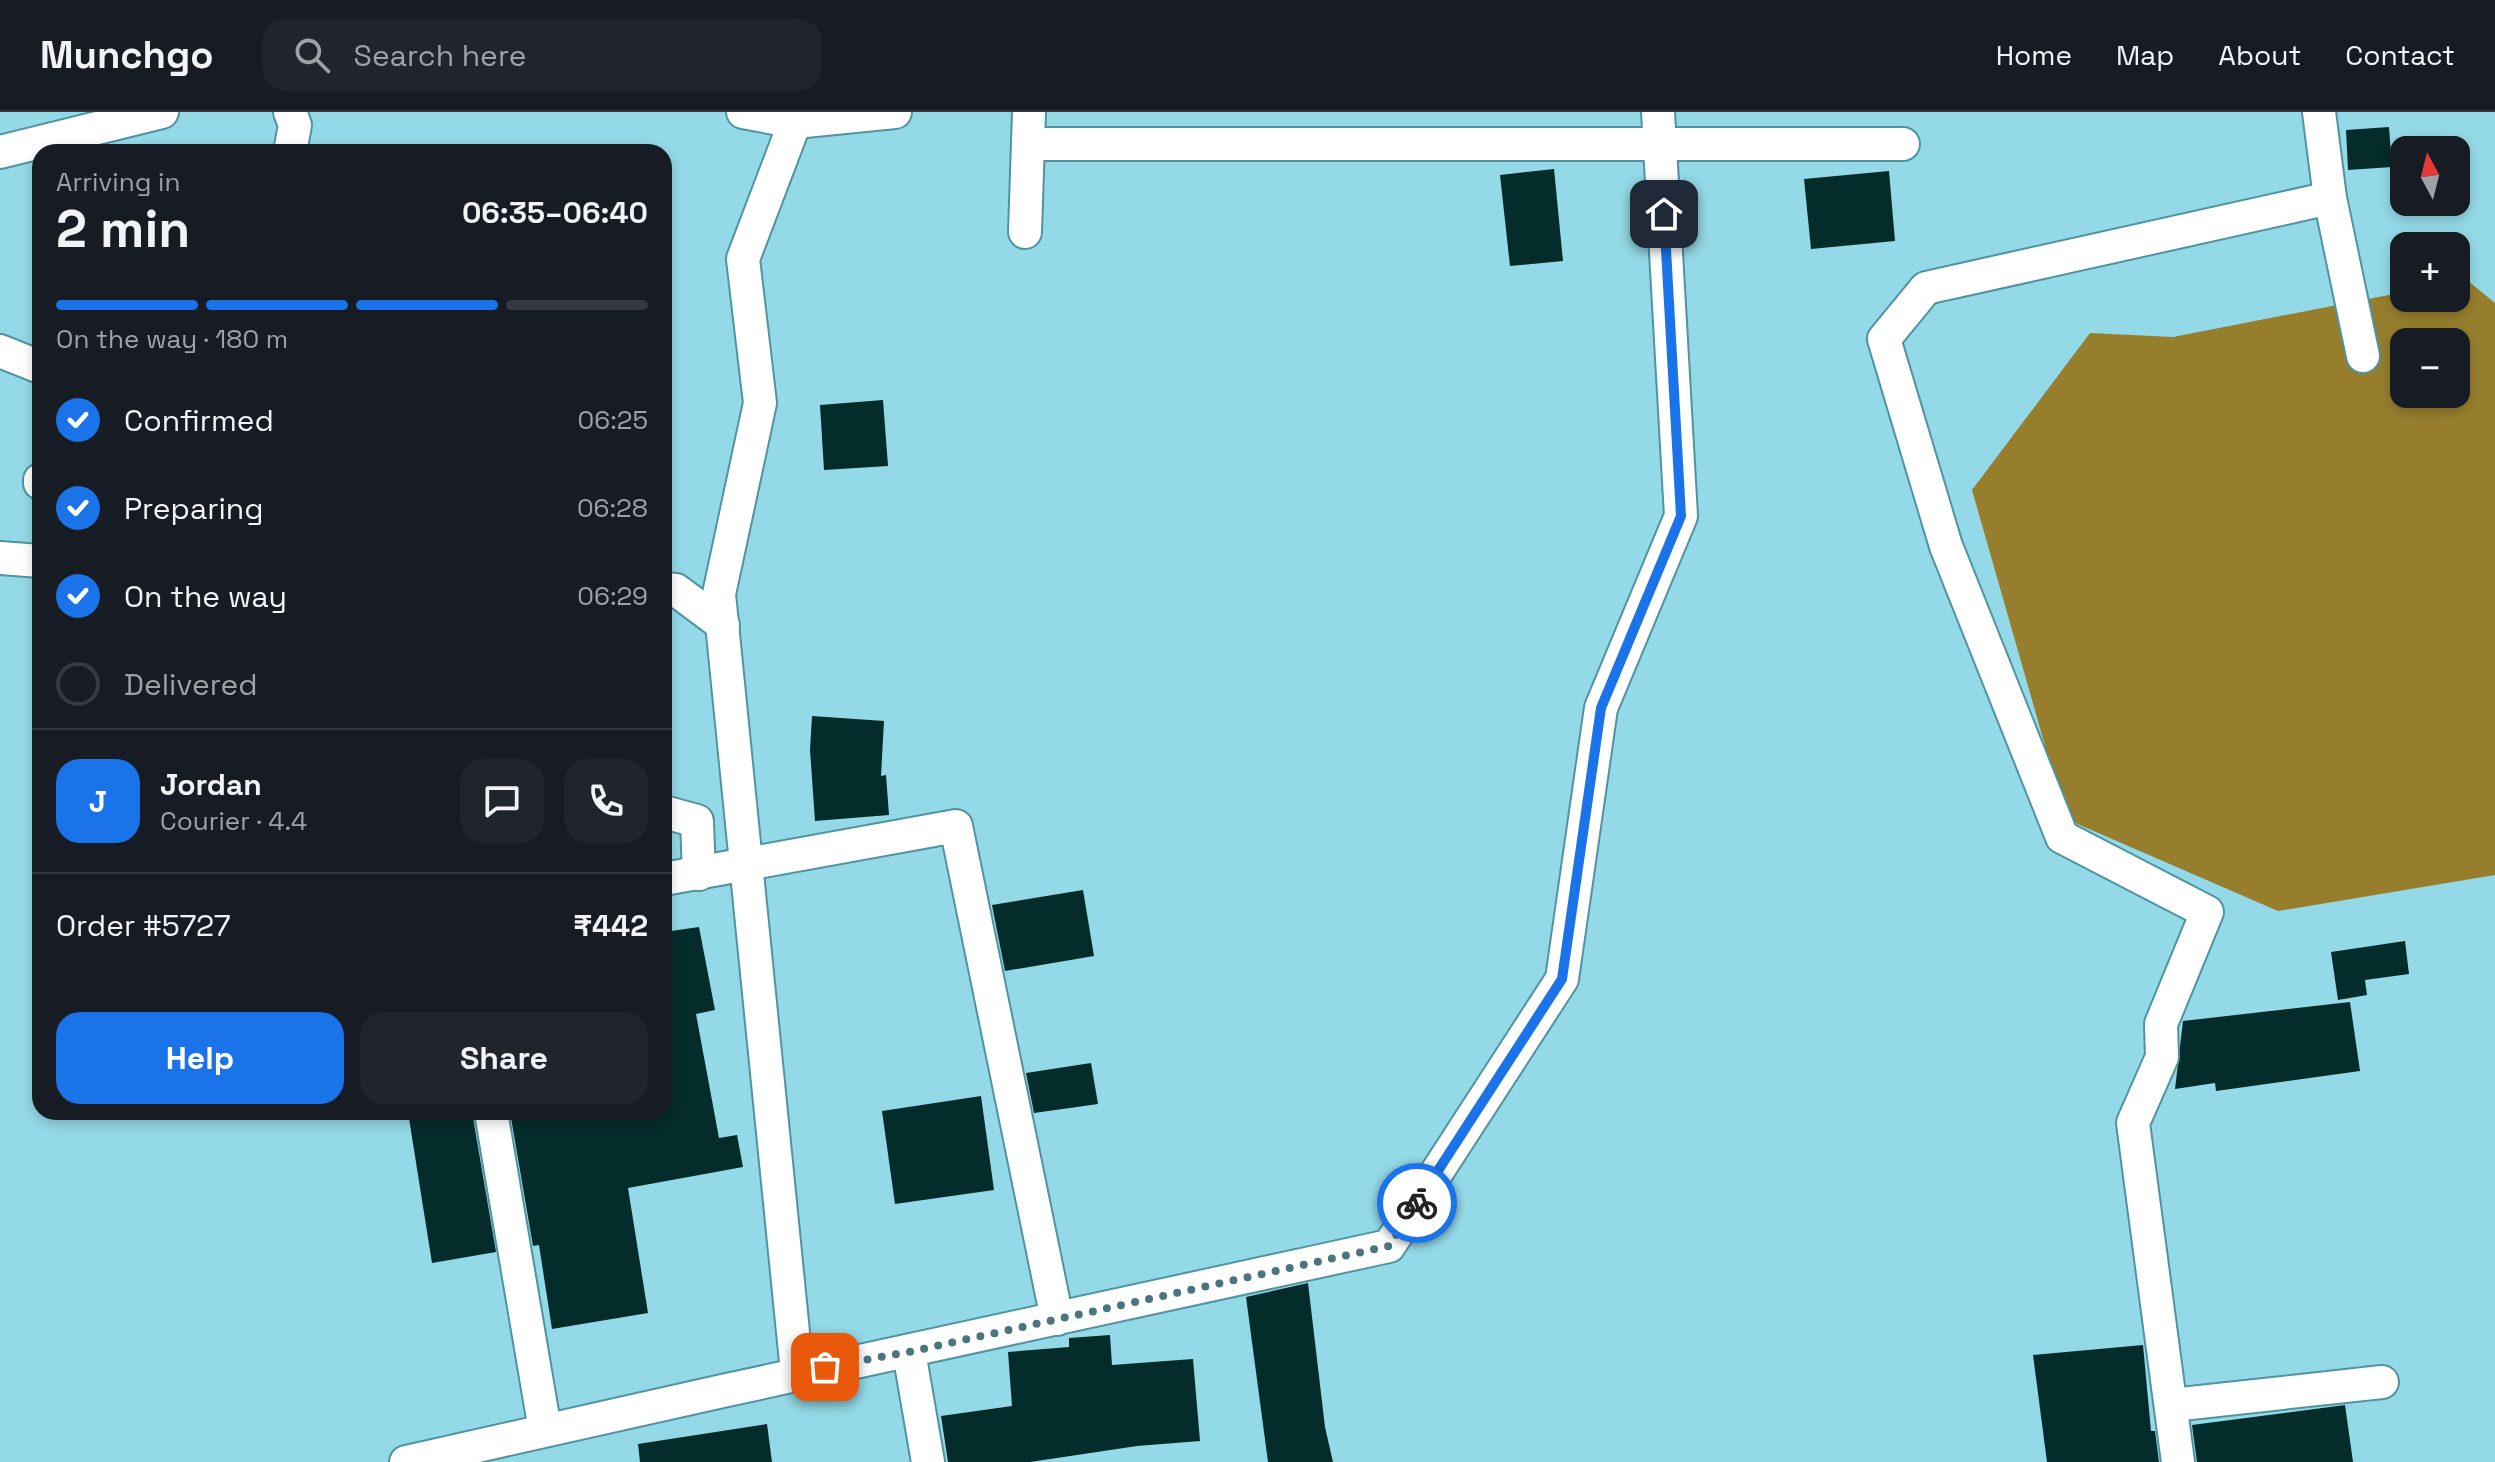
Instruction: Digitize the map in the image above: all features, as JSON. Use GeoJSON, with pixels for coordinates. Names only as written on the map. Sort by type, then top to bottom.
{"type":"FeatureCollection","features":[{"type":"Feature","properties":{"kind":"street"},"geometry":{"type":"LineString","coordinates":[[32,144],[162,112]]}},
{"type":"Feature","properties":{"kind":"street"},"geometry":{"type":"LineString","coordinates":[[290,112],[295,125],[291,144]]}},
{"type":"Feature","properties":{"kind":"street"},"geometry":{"type":"LineString","coordinates":[[743,112],[795,122],[895,112]]}},
{"type":"Feature","properties":{"kind":"street"},"geometry":{"type":"LineString","coordinates":[[406,1462],[797,1372],[909,1352],[1389,1246],[1562,979],[1601,708],[1681,516],[1658,112]]}},
{"type":"Feature","properties":{"kind":"street"},"geometry":{"type":"LineString","coordinates":[[2319,112],[2330,198],[2363,356]]}},
{"type":"Feature","properties":{"kind":"street"},"geometry":{"type":"LineString","coordinates":[[795,122],[743,259],[760,403],[719,594],[797,1372]]}},
{"type":"Feature","properties":{"kind":"street"},"geometry":{"type":"LineString","coordinates":[[1025,232],[1029,128],[1660,144],[1903,144]]}},
{"type":"Feature","properties":{"kind":"street"},"geometry":{"type":"LineString","coordinates":[[0,152],[32,144]]}},
{"type":"Feature","properties":{"kind":"street"},"geometry":{"type":"LineString","coordinates":[[2178,1462],[2133,1123],[2162,1057],[2161,1024],[2207,912],[2062,837],[1946,546],[1884,339],[1926,288],[2330,198]]}},
{"type":"Feature","properties":{"kind":"street"},"geometry":{"type":"LineString","coordinates":[[0,351],[32,364]]}},
{"type":"Feature","properties":{"kind":"street"},"geometry":{"type":"LineString","coordinates":[[0,558],[32,560]]}},
{"type":"Feature","properties":{"kind":"street"},"geometry":{"type":"LineString","coordinates":[[672,590],[723,625]]}},
{"type":"Feature","properties":{"kind":"street"},"geometry":{"type":"LineString","coordinates":[[672,814],[697,821],[699,874]]}},
{"type":"Feature","properties":{"kind":"street"},"geometry":{"type":"LineString","coordinates":[[672,878],[956,826],[1057,1319]]}},
{"type":"Feature","properties":{"kind":"street"},"geometry":{"type":"LineString","coordinates":[[492,1120],[545,1430]]}},
{"type":"Feature","properties":{"kind":"street"},"geometry":{"type":"LineString","coordinates":[[909,1352],[928,1462]]}},
{"type":"Feature","properties":{"kind":"street"},"geometry":{"type":"LineString","coordinates":[[2172,1405],[2382,1382]]}},
{"type":"Feature","properties":{"kind":"shaded area"},"geometry":{"type":"Polygon","coordinates":[[[2470,282],[2495,303],[2495,875],[2278,911],[2066,819],[1972,490],[2090,333],[2173,337],[2390,295],[2390,312],[2470,312],[2470,282]]]}},
{"type":"Feature","properties":{"kind":"building"},"geometry":{"type":"Polygon","coordinates":[[[2389,127],[2390,167],[2348,170],[2346,130],[2389,127]]]}},
{"type":"Feature","properties":{"kind":"building"},"geometry":{"type":"Polygon","coordinates":[[[1554,169],[1563,261],[1510,266],[1500,175],[1554,169]]]}},
{"type":"Feature","properties":{"kind":"building"},"geometry":{"type":"Polygon","coordinates":[[[1889,171],[1895,241],[1811,249],[1804,179],[1889,171]]]}},
{"type":"Feature","properties":{"kind":"building"},"geometry":{"type":"Polygon","coordinates":[[[883,400],[888,466],[824,470],[820,405],[883,400]]]}},
{"type":"Feature","properties":{"kind":"building"},"geometry":{"type":"Polygon","coordinates":[[[812,716],[884,721],[881,776],[886,775],[889,815],[815,821],[810,750],[812,716]]]}},
{"type":"Feature","properties":{"kind":"building"},"geometry":{"type":"Polygon","coordinates":[[[1083,890],[1094,956],[1005,971],[992,905],[1083,890]]]}},
{"type":"Feature","properties":{"kind":"building"},"geometry":{"type":"Polygon","coordinates":[[[699,927],[715,1010],[696,1014],[719,1138],[737,1135],[743,1167],[628,1188],[648,1313],[552,1329],[539,1245],[533,1246],[511,1120],[672,1120],[672,931],[699,927]]]}},
{"type":"Feature","properties":{"kind":"building"},"geometry":{"type":"Polygon","coordinates":[[[2405,941],[2409,974],[2365,980],[2367,995],[2338,1000],[2331,952],[2405,941]]]}},
{"type":"Feature","properties":{"kind":"building"},"geometry":{"type":"Polygon","coordinates":[[[2350,1002],[2360,1071],[2216,1091],[2215,1083],[2175,1089],[2183,1021],[2350,1002]]]}},
{"type":"Feature","properties":{"kind":"building"},"geometry":{"type":"Polygon","coordinates":[[[1091,1063],[1098,1104],[1034,1113],[1026,1073],[1091,1063]]]}},
{"type":"Feature","properties":{"kind":"building"},"geometry":{"type":"Polygon","coordinates":[[[981,1096],[994,1190],[895,1204],[882,1111],[981,1096]]]}},
{"type":"Feature","properties":{"kind":"building"},"geometry":{"type":"Polygon","coordinates":[[[409,1120],[473,1120],[496,1252],[432,1263],[409,1120]]]}},
{"type":"Feature","properties":{"kind":"building"},"geometry":{"type":"Polygon","coordinates":[[[1308,1283],[1325,1427],[1333,1462],[1268,1462],[1246,1297],[1308,1283]]]}},
{"type":"Feature","properties":{"kind":"building"},"geometry":{"type":"Polygon","coordinates":[[[1110,1335],[1112,1365],[1193,1359],[1200,1441],[1137,1446],[1030,1462],[948,1462],[941,1416],[1012,1406],[1008,1352],[1069,1347],[1069,1338],[1110,1335]]]}},
{"type":"Feature","properties":{"kind":"building"},"geometry":{"type":"Polygon","coordinates":[[[2143,1345],[2151,1431],[2155,1431],[2159,1462],[2047,1462],[2033,1355],[2143,1345]]]}},
{"type":"Feature","properties":{"kind":"building"},"geometry":{"type":"Polygon","coordinates":[[[2345,1405],[2353,1462],[2197,1462],[2192,1425],[2345,1405]]]}},
{"type":"Feature","properties":{"kind":"building"},"geometry":{"type":"Polygon","coordinates":[[[767,1424],[772,1462],[640,1462],[638,1444],[767,1424]]]}},
{"type":"Feature","properties":{"kind":"way so far"},"geometry":{"type":"LineString","coordinates":[[825,1367],[909,1352],[1389,1246],[1417,1203]]}},
{"type":"Feature","properties":{"kind":"route"},"geometry":{"type":"LineString","coordinates":[[1417,1203],[1562,979],[1601,708],[1681,516],[1664,214]]}}]}
